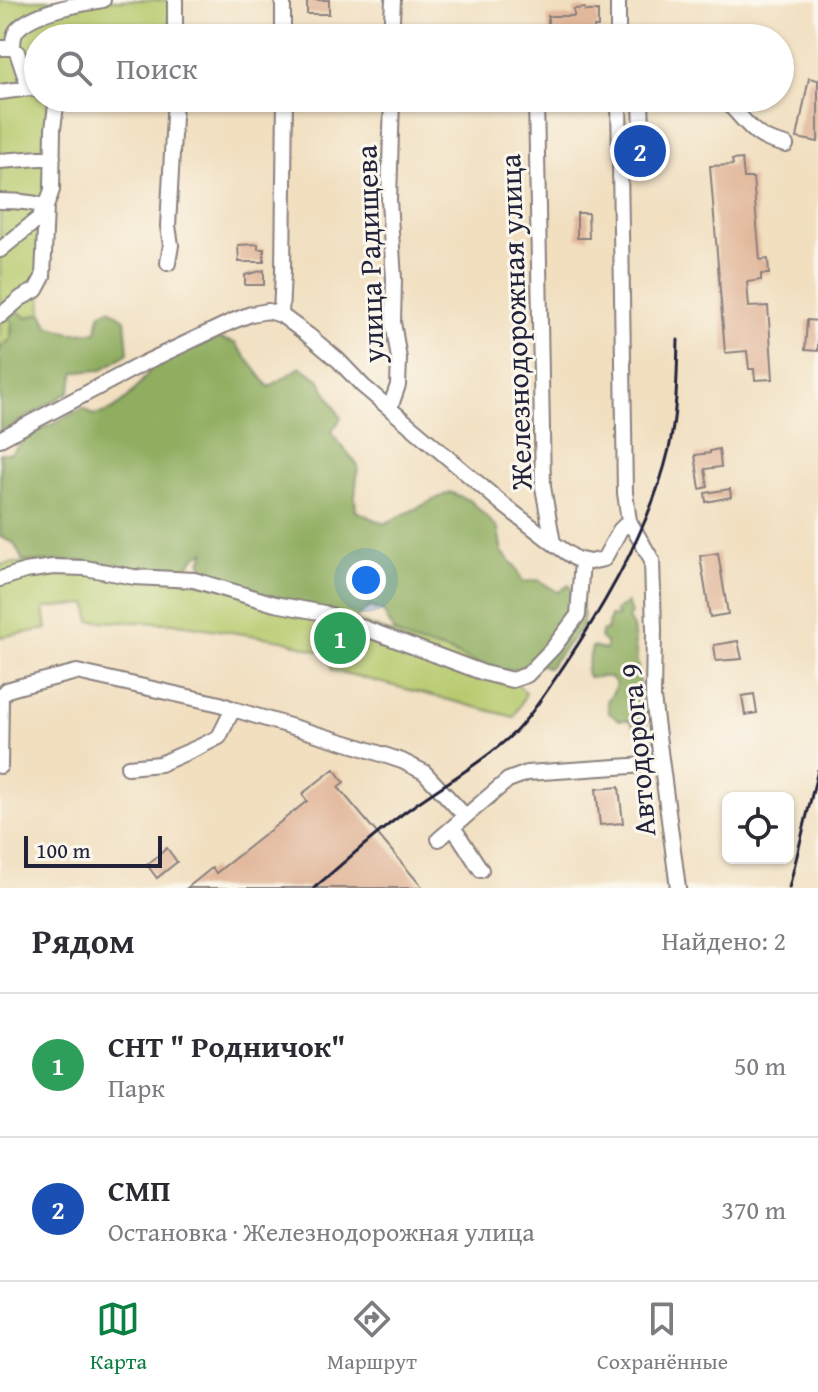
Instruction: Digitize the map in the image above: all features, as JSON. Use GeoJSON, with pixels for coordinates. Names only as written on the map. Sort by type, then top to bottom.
{"type":"FeatureCollection","features":[{"type":"Feature","properties":{"kind":"street"},"geometry":{"type":"LineString","coordinates":[[24,24],[66,7],[103,0]]}},
{"type":"Feature","properties":{"kind":"street"},"geometry":{"type":"LineString","coordinates":[[175,0],[175,24]]}},
{"type":"Feature","properties":{"kind":"street"},"geometry":{"type":"LineString","coordinates":[[283,0],[283,24]]}},
{"type":"Feature","properties":{"kind":"street"},"geometry":{"type":"LineString","coordinates":[[392,24],[393,0]]}},
{"type":"Feature","properties":{"kind":"street"},"geometry":{"type":"LineString","coordinates":[[618,0],[618,24]]}},
{"type":"Feature","properties":{"kind":"street"},"geometry":{"type":"LineString","coordinates":[[24,24],[6,48],[20,59],[24,68]]}},
{"type":"Feature","properties":{"kind":"street"},"geometry":{"type":"LineString","coordinates":[[0,92],[24,90]]}},
{"type":"Feature","properties":{"kind":"street"},"geometry":{"type":"LineString","coordinates":[[0,250],[38,219],[46,207],[52,190],[55,112]]}},
{"type":"Feature","properties":{"kind":"street"},"geometry":{"type":"LineString","coordinates":[[168,263],[174,112]]}},
{"type":"Feature","properties":{"kind":"street"},"geometry":{"type":"LineString","coordinates":[[281,315],[285,112]]}},
{"type":"Feature","properties":{"kind":"street","name":"улица Радищева"},"geometry":{"type":"LineString","coordinates":[[390,408],[398,385],[399,359],[394,339],[389,200],[392,112]]}},
{"type":"Feature","properties":{"kind":"street","name":"Железнодорожная улица"},"geometry":{"type":"LineString","coordinates":[[536,112],[543,487],[553,543]]}},
{"type":"Feature","properties":{"kind":"street"},"geometry":{"type":"LineString","coordinates":[[0,439],[142,364],[233,321],[268,311],[281,315],[324,348],[363,386],[553,543],[582,561],[604,559],[620,530],[629,521],[625,493],[619,112]]}},
{"type":"Feature","properties":{"kind":"street"},"geometry":{"type":"LineString","coordinates":[[620,149],[642,133],[641,112]]}},
{"type":"Feature","properties":{"kind":"street"},"geometry":{"type":"LineString","coordinates":[[738,112],[764,138],[786,145]]}},
{"type":"Feature","properties":{"kind":"street"},"geometry":{"type":"LineString","coordinates":[[0,161],[53,157]]}},
{"type":"Feature","properties":{"kind":"street"},"geometry":{"type":"LineString","coordinates":[[0,201],[46,207]]}},
{"type":"Feature","properties":{"kind":"street"},"geometry":{"type":"LineString","coordinates":[[0,316],[36,290],[43,277],[46,207]]}},
{"type":"Feature","properties":{"kind":"street","name":"Автодорога 9"},"geometry":{"type":"LineString","coordinates":[[629,521],[652,560],[653,698],[678,888]]}},
{"type":"Feature","properties":{"kind":"street"},"geometry":{"type":"LineString","coordinates":[[0,579],[53,567],[85,568],[134,577],[194,580],[275,604],[324,613],[484,673],[512,680],[527,675],[578,615],[582,561]]}},
{"type":"Feature","properties":{"kind":"street"},"geometry":{"type":"LineString","coordinates":[[0,766],[1,698],[7,690],[77,672],[206,700],[402,761],[424,772],[465,816]]}},
{"type":"Feature","properties":{"kind":"street"},"geometry":{"type":"LineString","coordinates":[[128,767],[160,764],[219,737],[233,709]]}},
{"type":"Feature","properties":{"kind":"street"},"geometry":{"type":"LineString","coordinates":[[439,839],[508,780],[527,773],[661,764]]}},
{"type":"Feature","properties":{"kind":"street"},"geometry":{"type":"LineString","coordinates":[[453,827],[481,870]]}},
{"type":"Feature","properties":{"kind":"green space"},"geometry":{"type":"Polygon","coordinates":[[[0,0],[171,0],[170,24],[24,24],[24,112],[48,112],[48,176],[40,273],[42,313],[26,318],[13,307],[11,339],[0,348],[0,0]]]}},
{"type":"Feature","properties":{"kind":"green space"},"geometry":{"type":"Polygon","coordinates":[[[13,307],[26,318],[42,313],[48,326],[71,333],[96,332],[100,314],[110,309],[125,319],[128,353],[102,370],[75,372],[69,392],[0,433],[0,348],[11,339],[12,321],[5,315],[13,307]]]}},
{"type":"Feature","properties":{"kind":"green space"},"geometry":{"type":"Polygon","coordinates":[[[217,338],[235,343],[269,387],[301,367],[319,379],[341,418],[331,433],[358,465],[356,511],[384,524],[450,492],[471,501],[498,529],[502,552],[515,566],[523,582],[538,580],[558,592],[569,585],[584,614],[582,627],[548,668],[536,664],[508,670],[481,665],[449,651],[401,637],[388,624],[384,612],[370,607],[354,620],[224,586],[206,576],[201,563],[205,551],[195,557],[182,575],[94,562],[23,561],[14,543],[0,537],[0,453],[11,453],[29,436],[84,408],[93,415],[111,410],[134,391],[150,368],[217,338]]]}},
{"type":"Feature","properties":{"kind":"green space"},"geometry":{"type":"Polygon","coordinates":[[[76,560],[112,564],[324,610],[505,671],[526,693],[514,717],[332,670],[327,654],[283,640],[172,623],[90,621],[88,604],[44,608],[47,629],[0,637],[0,565],[76,560]]]}},
{"type":"Feature","properties":{"kind":"green space"},"geometry":{"type":"Polygon","coordinates":[[[627,603],[631,613],[628,619],[633,627],[640,687],[635,699],[645,703],[646,733],[636,730],[629,720],[619,720],[609,713],[607,701],[616,684],[612,678],[588,677],[586,672],[592,647],[606,650],[606,643],[600,637],[601,632],[607,630],[610,616],[618,616],[615,611],[627,603]]]}},
{"type":"Feature","properties":{"kind":"building"},"geometry":{"type":"Polygon","coordinates":[[[307,0],[329,0],[329,14],[307,14],[307,0]]]}},
{"type":"Feature","properties":{"kind":"building"},"geometry":{"type":"Polygon","coordinates":[[[574,9],[598,11],[598,24],[548,24],[548,16],[574,16],[574,9]]]}},
{"type":"Feature","properties":{"kind":"building"},"geometry":{"type":"Polygon","coordinates":[[[809,78],[818,80],[818,142],[797,138],[809,78]]]}},
{"type":"Feature","properties":{"kind":"building"},"geometry":{"type":"Polygon","coordinates":[[[742,159],[744,178],[753,178],[760,260],[768,259],[769,274],[761,274],[761,280],[747,282],[749,307],[768,306],[773,379],[755,380],[754,369],[749,369],[747,351],[725,353],[710,166],[733,165],[732,160],[742,159]]]}},
{"type":"Feature","properties":{"kind":"building"},"geometry":{"type":"Polygon","coordinates":[[[577,213],[588,213],[589,238],[577,238],[577,213]]]}},
{"type":"Feature","properties":{"kind":"building"},"geometry":{"type":"Polygon","coordinates":[[[258,244],[258,249],[264,249],[264,262],[239,262],[238,245],[258,244]]]}},
{"type":"Feature","properties":{"kind":"building"},"geometry":{"type":"Polygon","coordinates":[[[264,270],[264,285],[245,285],[245,275],[264,270]]]}},
{"type":"Feature","properties":{"kind":"building"},"geometry":{"type":"Polygon","coordinates":[[[807,320],[818,321],[818,351],[805,350],[807,320]]]}},
{"type":"Feature","properties":{"kind":"building"},"geometry":{"type":"Polygon","coordinates":[[[719,449],[721,467],[705,469],[708,487],[700,489],[695,455],[719,449]]]}},
{"type":"Feature","properties":{"kind":"building"},"geometry":{"type":"Polygon","coordinates":[[[730,489],[731,497],[706,502],[705,493],[730,489]]]}},
{"type":"Feature","properties":{"kind":"building"},"geometry":{"type":"Polygon","coordinates":[[[718,553],[728,614],[710,617],[700,556],[718,553]]]}},
{"type":"Feature","properties":{"kind":"building"},"geometry":{"type":"Polygon","coordinates":[[[738,641],[742,659],[716,661],[714,645],[738,641]]]}},
{"type":"Feature","properties":{"kind":"building"},"geometry":{"type":"Polygon","coordinates":[[[754,694],[757,713],[745,715],[742,696],[754,694]]]}},
{"type":"Feature","properties":{"kind":"building"},"geometry":{"type":"Polygon","coordinates":[[[334,769],[344,782],[338,787],[423,888],[187,888],[212,868],[216,873],[307,801],[302,794],[334,769]]]}},
{"type":"Feature","properties":{"kind":"building"},"geometry":{"type":"Polygon","coordinates":[[[619,787],[623,823],[600,825],[596,789],[619,787]]]}},
{"type":"Feature","properties":{"kind":"building"},"geometry":{"type":"Polygon","coordinates":[[[167,848],[177,862],[157,878],[147,865],[167,848]]]}},
{"type":"Feature","properties":{"kind":"railway"},"geometry":{"type":"LineString","coordinates":[[314,888],[399,816],[504,742],[529,716],[563,667],[626,562],[661,478],[672,435],[678,340]]}},
{"type":"Feature","properties":{"kind":"railway"},"geometry":{"type":"LineString","coordinates":[[789,888],[818,770]]}},
{"type":"Feature","properties":{"kind":"place","name":"СМП"},"geometry":{"type":"Point","coordinates":[640,151]}},
{"type":"Feature","properties":{"kind":"place","name":"СНТ \" Родничок\""},"geometry":{"type":"Point","coordinates":[340,638]}}]}
